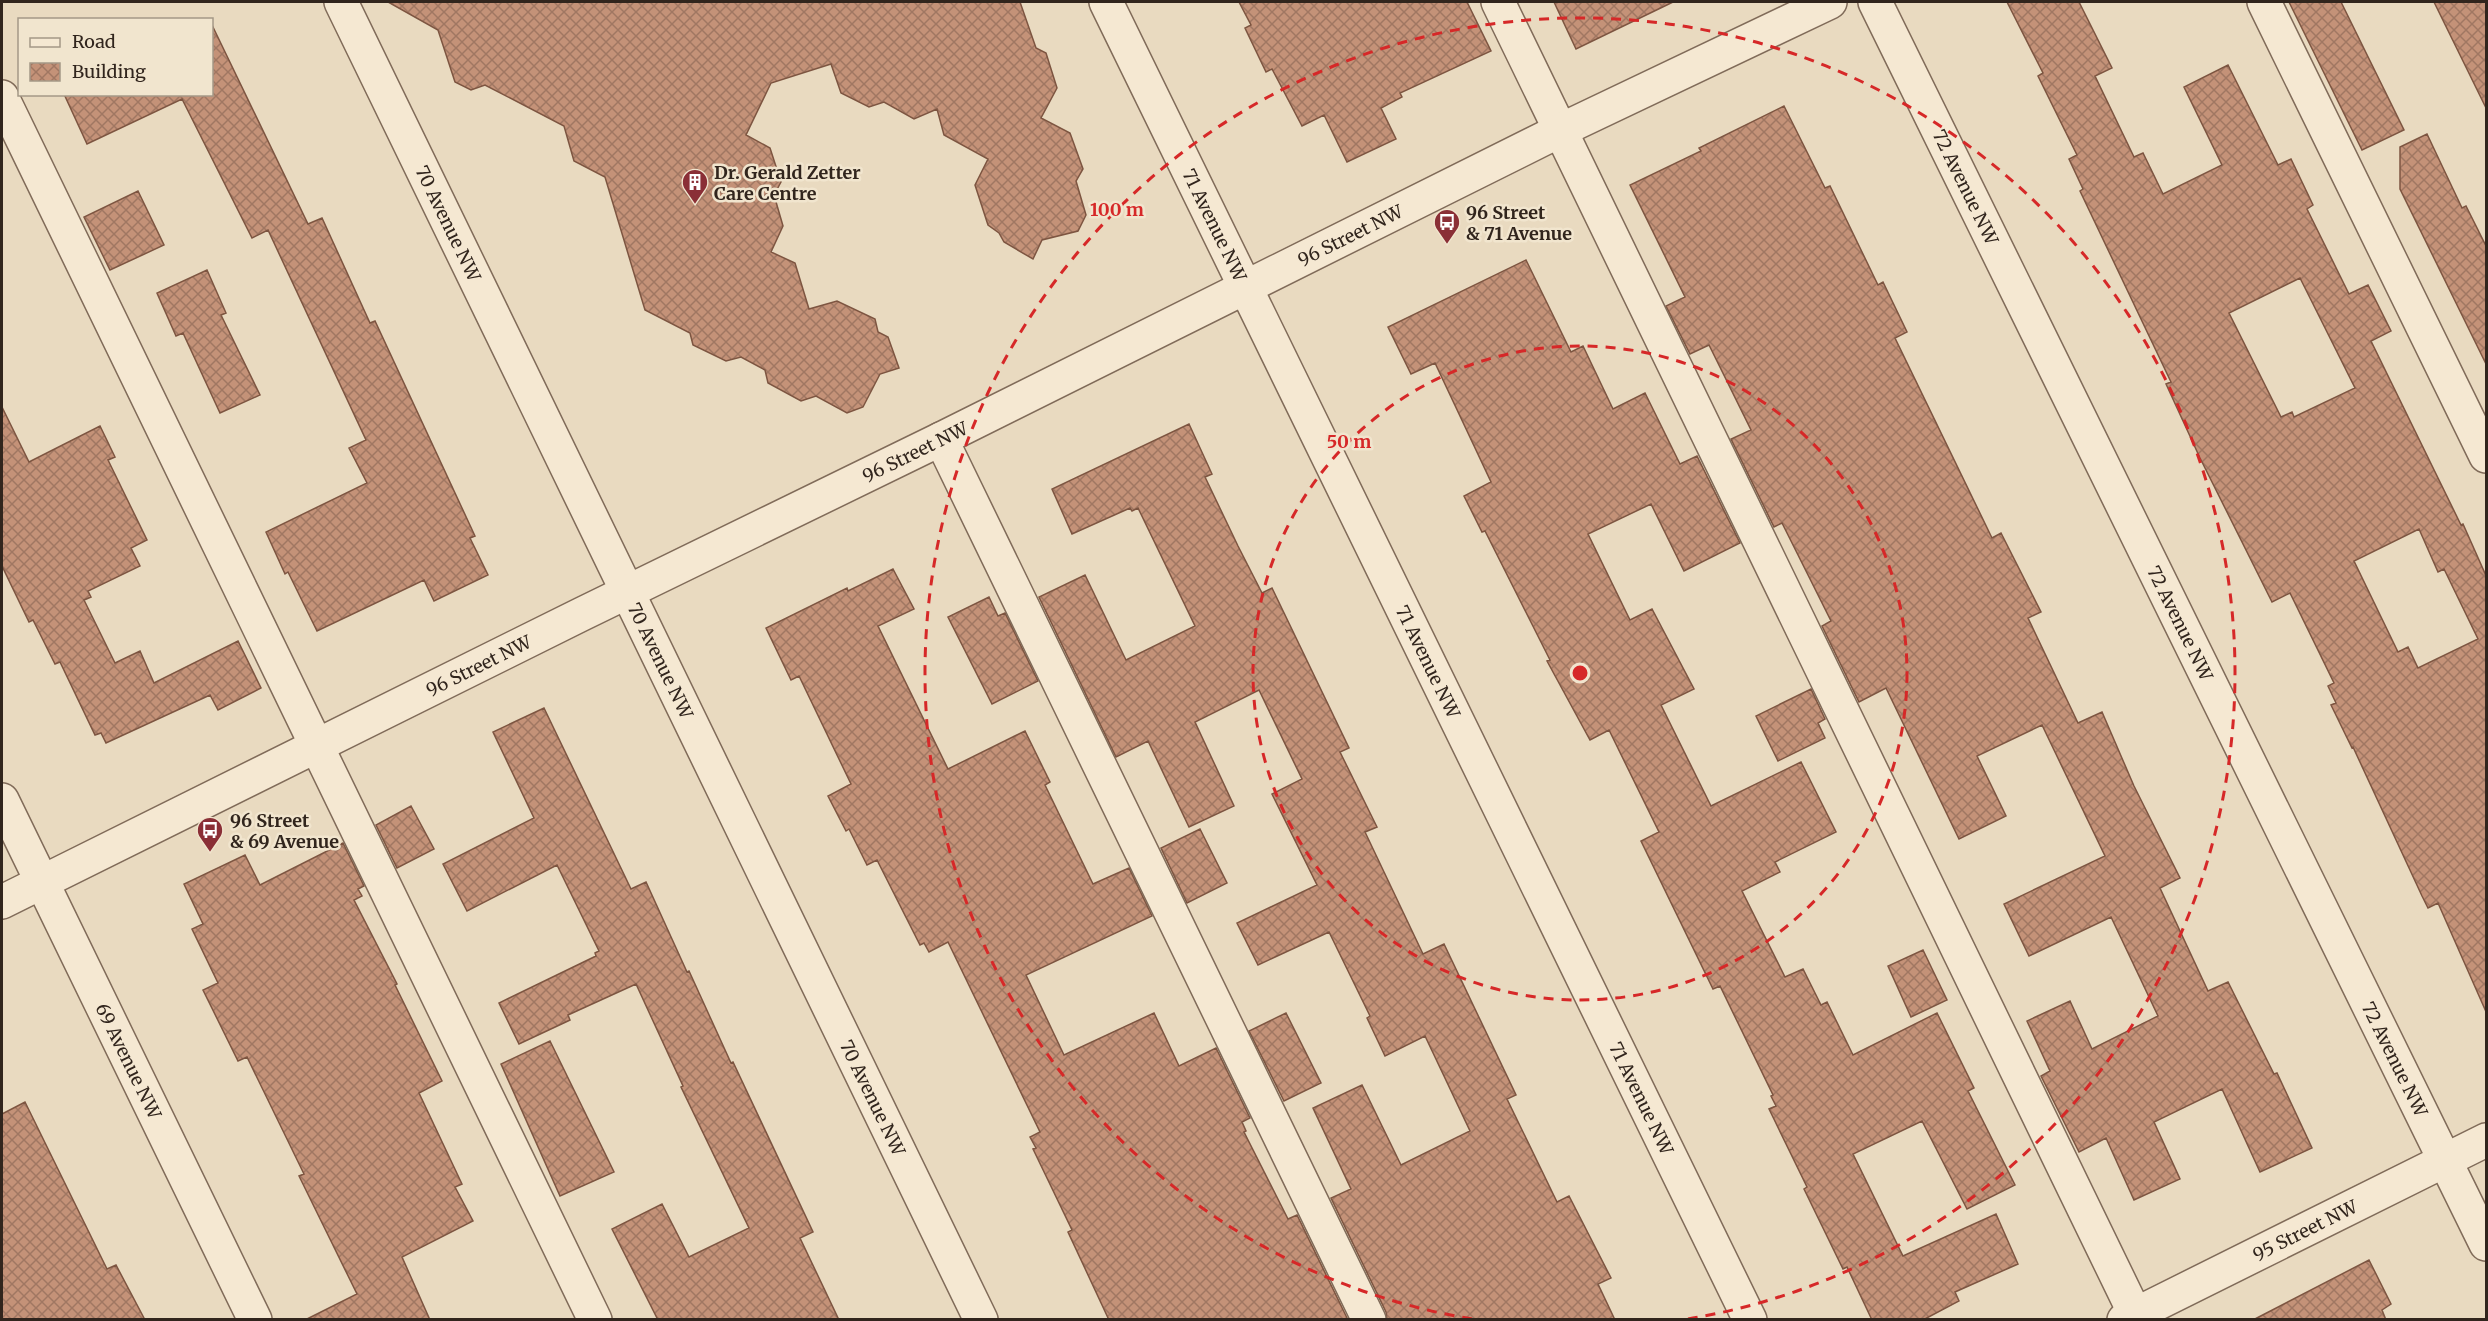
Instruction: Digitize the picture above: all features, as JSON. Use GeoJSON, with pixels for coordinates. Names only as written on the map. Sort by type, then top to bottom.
{"type":"FeatureCollection","features":[{"type":"Feature","properties":{"kind":"street","name":"70 Avenue NW"},"geometry":{"type":"LineString","coordinates":[[341,2],[981,1320]]}},
{"type":"Feature","properties":{"kind":"street","name":"71 Avenue NW"},"geometry":{"type":"LineString","coordinates":[[1106,2],[1750,1320]]}},
{"type":"Feature","properties":{"kind":"street"},"geometry":{"type":"LineString","coordinates":[[1498,2],[2132,1318]]}},
{"type":"Feature","properties":{"kind":"street","name":"96 Street NW"},"geometry":{"type":"LineString","coordinates":[[2,902],[1561,130],[1830,2]]}},
{"type":"Feature","properties":{"kind":"street","name":"72 Avenue NW"},"geometry":{"type":"LineString","coordinates":[[1875,2],[2487,1244]]}},
{"type":"Feature","properties":{"kind":"street"},"geometry":{"type":"LineString","coordinates":[[2264,2],[2487,456]]}},
{"type":"Feature","properties":{"kind":"street"},"geometry":{"type":"LineString","coordinates":[[2,97],[594,1320]]}},
{"type":"Feature","properties":{"kind":"street"},"geometry":{"type":"LineString","coordinates":[[941,439],[1369,1320]]}},
{"type":"Feature","properties":{"kind":"street","name":"69 Avenue NW"},"geometry":{"type":"LineString","coordinates":[[2,800],[255,1320]]}},
{"type":"Feature","properties":{"kind":"street","name":"95 Street NW"},"geometry":{"type":"LineString","coordinates":[[2132,1318],[2487,1140]]}},
{"type":"Feature","properties":{"kind":"building","name":"Dr. Gerald Zetter Care Centre"},"geometry":{"type":"Polygon","coordinates":[[[388,2],[1020,2],[1036,48],[1046,53],[1057,88],[1041,118],[1070,133],[1083,169],[1076,181],[1086,215],[1078,231],[1042,240],[1033,259],[1004,242],[999,233],[988,225],[975,185],[988,159],[944,135],[937,109],[914,119],[884,102],[869,107],[841,93],[831,64],[771,83],[746,135],[770,148],[781,182],[774,195],[783,226],[771,252],[795,263],[809,309],[837,301],[875,319],[878,332],[888,337],[899,368],[880,374],[863,407],[847,413],[816,396],[801,401],[768,383],[765,370],[741,357],[726,361],[693,345],[690,333],[645,310],[605,177],[574,161],[564,126],[485,85],[471,90],[455,82],[438,30],[388,2]]]}},
{"type":"Feature","properties":{"kind":"building"},"geometry":{"type":"Polygon","coordinates":[[[1239,2],[1467,2],[1491,51],[1400,93],[1402,97],[1381,108],[1396,139],[1347,162],[1324,115],[1302,126],[1272,69],[1266,72],[1245,28],[1251,25],[1239,2]]]}},
{"type":"Feature","properties":{"kind":"building"},"geometry":{"type":"Polygon","coordinates":[[[1554,2],[1673,2],[1576,49],[1554,2]]]}},
{"type":"Feature","properties":{"kind":"building"},"geometry":{"type":"Polygon","coordinates":[[[2007,2],[2079,2],[2112,68],[2095,76],[2134,157],[2143,153],[2163,194],[2222,165],[2184,87],[2228,65],[2278,165],[2291,159],[2313,205],[2307,209],[2349,294],[2368,285],[2391,331],[2371,341],[2461,525],[2463,524],[2487,578],[2487,1014],[2438,903],[2428,908],[2331,705],[2336,703],[2328,686],[2334,683],[2290,593],[2272,602],[2200,458],[2166,384],[2171,382],[2080,191],[2083,189],[2069,159],[2077,155],[2038,76],[2043,73],[2007,2]],[[2300,278],[2229,313],[2281,417],[2292,412],[2294,417],[2355,388],[2300,278]],[[2419,529],[2354,561],[2398,652],[2408,647],[2418,668],[2478,639],[2444,569],[2438,572],[2419,529]]]}},
{"type":"Feature","properties":{"kind":"building"},"geometry":{"type":"Polygon","coordinates":[[[2289,2],[2341,2],[2404,130],[2362,150],[2289,2]]]}},
{"type":"Feature","properties":{"kind":"building"},"geometry":{"type":"Polygon","coordinates":[[[2434,2],[2487,2],[2487,110],[2434,2]]]}},
{"type":"Feature","properties":{"kind":"building"},"geometry":{"type":"Polygon","coordinates":[[[213,27],[308,224],[322,218],[370,323],[375,321],[475,536],[470,538],[488,575],[434,601],[424,580],[317,631],[288,572],[285,574],[266,532],[367,483],[349,448],[366,440],[268,230],[252,238],[182,99],[87,144],[65,96],[213,96],[213,27]]]}},
{"type":"Feature","properties":{"kind":"building"},"geometry":{"type":"Polygon","coordinates":[[[1784,106],[1825,188],[1830,186],[1878,285],[1883,282],[1907,332],[1895,338],[1992,538],[2001,533],[2041,612],[2028,618],[2078,723],[2102,712],[2134,786],[2180,878],[2160,888],[2208,991],[2228,982],[2274,1074],[2277,1073],[2312,1148],[2260,1172],[2222,1089],[2154,1122],[2180,1179],[2134,1200],[2106,1138],[2079,1152],[2041,1076],[2050,1071],[2027,1021],[2070,1001],[2092,1049],[2158,1016],[2111,917],[2029,956],[2004,904],[2105,856],[2042,725],[1977,756],[2006,816],[1959,839],[1886,688],[1859,702],[1822,626],[1831,621],[1782,523],[1774,527],[1731,439],[1751,430],[1709,345],[1690,354],[1666,306],[1685,297],[1630,185],[1701,151],[1699,148],[1784,106]]]}},
{"type":"Feature","properties":{"kind":"building"},"geometry":{"type":"Polygon","coordinates":[[[2427,134],[2462,208],[2466,206],[2487,248],[2487,366],[2400,189],[2400,147],[2427,134]]]}},
{"type":"Feature","properties":{"kind":"building"},"geometry":{"type":"Polygon","coordinates":[[[138,191],[164,245],[110,270],[84,217],[138,191]]]}},
{"type":"Feature","properties":{"kind":"building"},"geometry":{"type":"Polygon","coordinates":[[[1526,260],[1571,352],[1583,346],[1613,409],[1645,393],[1680,464],[1697,456],[1740,543],[1684,571],[1651,504],[1588,534],[1630,620],[1652,609],[1694,689],[1661,705],[1711,806],[1801,762],[1836,832],[1775,862],[1780,872],[1742,891],[1785,977],[1803,969],[1821,1005],[1827,1002],[1853,1055],[1937,1013],[1974,1088],[1968,1091],[2015,1185],[1967,1209],[1922,1121],[1853,1154],[1903,1256],[1996,1214],[2018,1264],[1955,1292],[1959,1301],[1923,1320],[1872,1320],[1847,1267],[1843,1269],[1804,1189],[1807,1187],[1769,1109],[1776,1106],[1771,1096],[1773,1095],[1720,986],[1713,989],[1641,841],[1659,832],[1609,730],[1590,740],[1547,661],[1550,660],[1485,531],[1482,532],[1464,496],[1491,482],[1435,363],[1411,374],[1388,327],[1526,260]]]}},
{"type":"Feature","properties":{"kind":"building"},"geometry":{"type":"Polygon","coordinates":[[[207,270],[226,313],[221,315],[260,395],[220,413],[183,333],[176,336],[157,293],[207,270]]]}},
{"type":"Feature","properties":{"kind":"building"},"geometry":{"type":"Polygon","coordinates":[[[2,407],[29,462],[100,426],[115,457],[108,460],[147,540],[131,548],[140,566],[88,591],[91,597],[84,600],[115,663],[140,651],[154,683],[238,641],[261,688],[218,710],[210,695],[106,743],[101,733],[95,735],[60,662],[55,664],[33,620],[29,622],[2,566],[2,407]]]}},
{"type":"Feature","properties":{"kind":"building"},"geometry":{"type":"Polygon","coordinates":[[[1189,424],[1212,474],[1205,477],[1238,546],[1262,593],[1272,588],[1349,748],[1340,752],[1377,827],[1365,832],[1423,954],[1444,944],[1516,1095],[1507,1099],[1557,1202],[1569,1196],[1611,1278],[1598,1284],[1615,1320],[1387,1320],[1386,1312],[1331,1198],[1351,1189],[1313,1108],[1362,1085],[1401,1165],[1470,1131],[1425,1036],[1385,1056],[1367,1018],[1370,1016],[1329,932],[1258,965],[1237,923],[1317,885],[1272,794],[1302,779],[1259,690],[1195,722],[1234,806],[1189,827],[1148,741],[1116,757],[1039,597],[1085,575],[1126,660],[1195,626],[1138,508],[1132,511],[1130,508],[1072,534],[1052,489],[1189,424]]]}},
{"type":"Feature","properties":{"kind":"building"},"geometry":{"type":"Polygon","coordinates":[[[893,569],[914,609],[878,626],[948,769],[1025,731],[1050,782],[1045,785],[1093,884],[1129,868],[1152,916],[1026,975],[1064,1055],[1154,1013],[1179,1066],[1216,1048],[1250,1118],[1242,1122],[1246,1131],[1244,1132],[1288,1219],[1297,1215],[1348,1320],[1109,1320],[1068,1232],[1072,1230],[1033,1149],[1036,1148],[1030,1137],[1040,1132],[948,942],[929,952],[924,943],[920,945],[877,860],[867,865],[849,829],[846,831],[828,796],[851,784],[799,676],[791,680],[766,628],[847,588],[848,591],[893,569]]]}},
{"type":"Feature","properties":{"kind":"building"},"geometry":{"type":"Polygon","coordinates":[[[989,597],[998,616],[1005,613],[1038,681],[992,704],[948,617],[989,597]]]}},
{"type":"Feature","properties":{"kind":"building"},"geometry":{"type":"Polygon","coordinates":[[[1811,689],[1825,719],[1818,723],[1825,738],[1778,761],[1756,716],[1811,689]]]}},
{"type":"Feature","properties":{"kind":"building"},"geometry":{"type":"Polygon","coordinates":[[[544,708],[631,889],[646,882],[687,972],[689,971],[731,1063],[733,1062],[813,1232],[800,1238],[839,1320],[658,1320],[612,1229],[662,1204],[689,1257],[749,1228],[681,1087],[683,1086],[636,984],[568,1015],[570,1020],[519,1044],[499,1003],[596,956],[595,953],[599,951],[557,865],[467,911],[443,864],[534,818],[493,732],[544,708]]]}},
{"type":"Feature","properties":{"kind":"building"},"geometry":{"type":"Polygon","coordinates":[[[411,806],[434,849],[397,868],[376,825],[411,806]]]}},
{"type":"Feature","properties":{"kind":"building"},"geometry":{"type":"Polygon","coordinates":[[[1200,829],[1227,883],[1187,903],[1161,848],[1200,829]]]}},
{"type":"Feature","properties":{"kind":"building"},"geometry":{"type":"Polygon","coordinates":[[[343,843],[364,886],[358,889],[362,896],[354,900],[397,984],[395,985],[442,1081],[419,1093],[462,1184],[455,1187],[473,1221],[402,1257],[430,1320],[305,1320],[357,1294],[299,1176],[304,1174],[247,1057],[238,1061],[203,990],[218,983],[192,929],[203,924],[184,884],[245,855],[260,885],[343,843]]]}},
{"type":"Feature","properties":{"kind":"building"},"geometry":{"type":"Polygon","coordinates":[[[1923,950],[1947,1000],[1911,1017],[1888,966],[1923,950]]]}},
{"type":"Feature","properties":{"kind":"building"},"geometry":{"type":"Polygon","coordinates":[[[1286,1013],[1321,1083],[1284,1101],[1249,1031],[1286,1013]]]}},
{"type":"Feature","properties":{"kind":"building"},"geometry":{"type":"Polygon","coordinates":[[[550,1041],[614,1172],[560,1196],[501,1064],[550,1041]]]}},
{"type":"Feature","properties":{"kind":"building"},"geometry":{"type":"Polygon","coordinates":[[[25,1102],[107,1269],[116,1265],[145,1320],[2,1320],[2,1114],[25,1102]]]}},
{"type":"Feature","properties":{"kind":"building"},"geometry":{"type":"Polygon","coordinates":[[[2369,1260],[2391,1304],[2382,1310],[2386,1320],[2253,1320],[2369,1260]]]}},
{"type":"Feature","properties":{"kind":"place","name":"Dr. Gerald Zetter Care Centre"},"geometry":{"type":"Point","coordinates":[695,205]}},
{"type":"Feature","properties":{"kind":"place","name":"96 Street & 71 Avenue"},"geometry":{"type":"Point","coordinates":[1447,245]}},
{"type":"Feature","properties":{"kind":"place","name":"96 Street & 69 Avenue"},"geometry":{"type":"Point","coordinates":[210,853]}}]}
